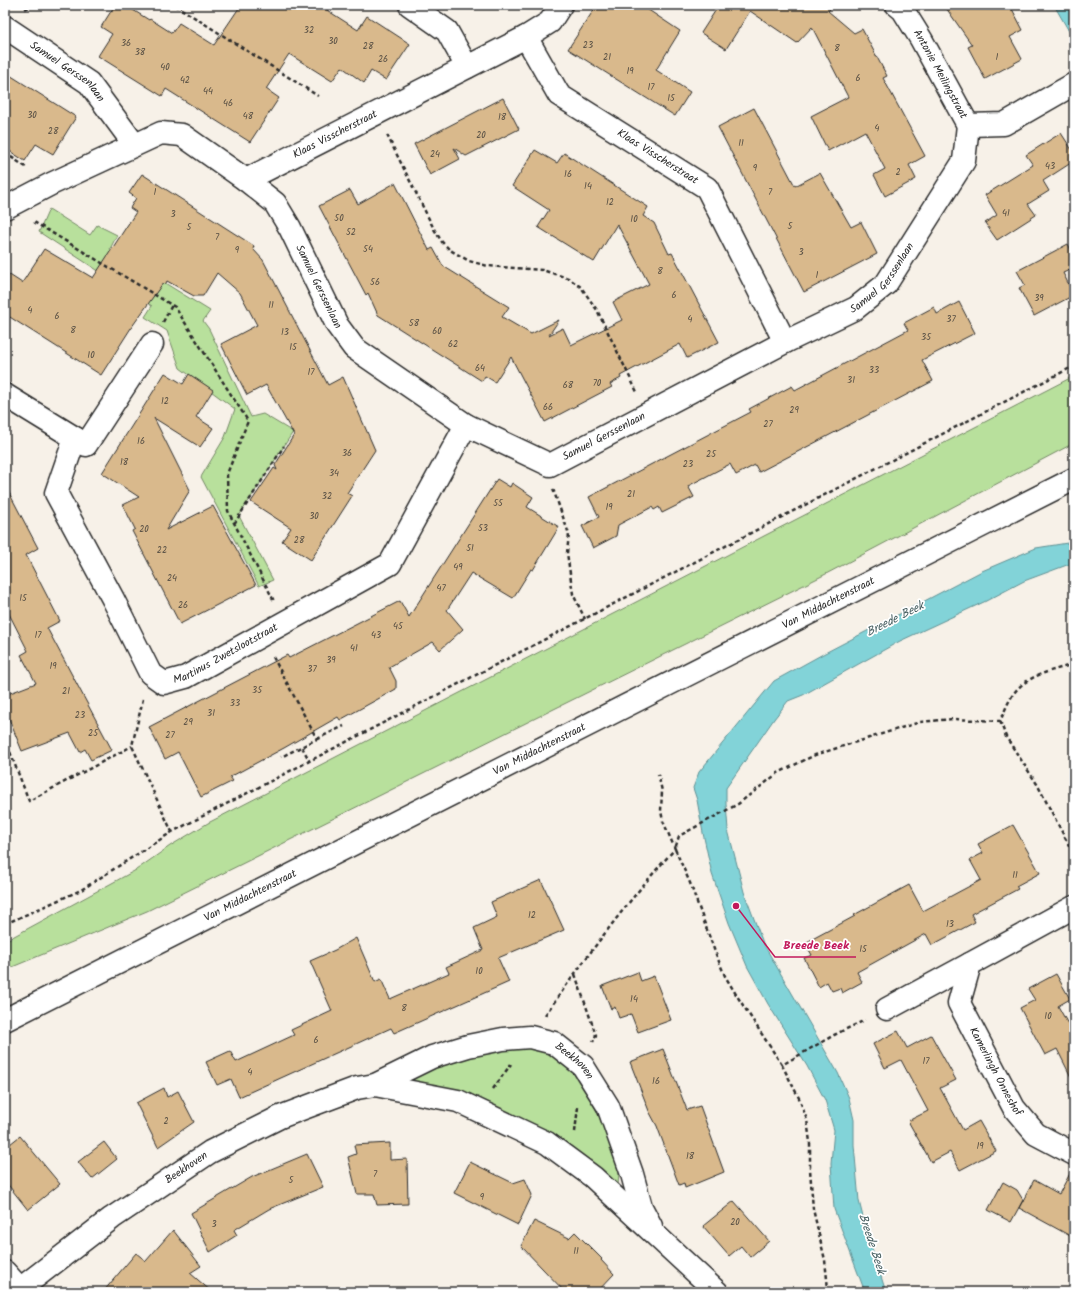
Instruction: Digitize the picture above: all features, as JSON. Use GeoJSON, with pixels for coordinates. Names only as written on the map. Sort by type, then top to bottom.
{"type":"FeatureCollection","features":[{"type":"Feature","properties":{"kind":"street"},"geometry":{"type":"LineString","coordinates":[[410,5],[447,31],[468,67]]}},
{"type":"Feature","properties":{"kind":"street","name":"Klaas Visscherstraat"},"geometry":{"type":"LineString","coordinates":[[246,180],[526,37],[550,22],[561,5]]}},
{"type":"Feature","properties":{"kind":"street","name":"Antonie Meilingstraat"},"geometry":{"type":"LineString","coordinates":[[897,5],[903,10],[921,39],[968,125]]}},
{"type":"Feature","properties":{"kind":"street","name":"Samuel Gerssenlaan"},"geometry":{"type":"LineString","coordinates":[[5,27],[89,83],[134,144]]}},
{"type":"Feature","properties":{"kind":"street","name":"Klaas Visscherstraat"},"geometry":{"type":"LineString","coordinates":[[526,37],[559,95],[707,188],[786,342]]}},
{"type":"Feature","properties":{"kind":"street"},"geometry":{"type":"LineString","coordinates":[[968,125],[1004,124],[1074,84]]}},
{"type":"Feature","properties":{"kind":"street","name":"Samuel Gerssenlaan"},"geometry":{"type":"LineString","coordinates":[[7,207],[134,144],[161,133],[182,135],[246,180],[275,203],[290,228],[337,325],[354,348],[466,425],[550,465],[786,342],[856,308],[886,284],[964,161],[968,125]]}},
{"type":"Feature","properties":{"kind":"street"},"geometry":{"type":"LineString","coordinates":[[5,395],[86,445],[152,344]]}},
{"type":"Feature","properties":{"kind":"street","name":"Martinus Zwetslootstraat"},"geometry":{"type":"LineString","coordinates":[[150,673],[164,682],[186,677],[390,564],[466,425]]}},
{"type":"Feature","properties":{"kind":"street"},"geometry":{"type":"LineString","coordinates":[[75,438],[56,493],[113,599],[150,673]]}},
{"type":"Feature","properties":{"kind":"street","name":"Van Middachtenstraat"},"geometry":{"type":"LineString","coordinates":[[5,1020],[1074,479]]}},
{"type":"Feature","properties":{"kind":"street"},"geometry":{"type":"LineString","coordinates":[[887,1009],[1074,907]]}},
{"type":"Feature","properties":{"kind":"street","name":"Kamerlingh Onneshof"},"geometry":{"type":"LineString","coordinates":[[970,964],[959,1002],[1014,1108],[1036,1134],[1074,1154]]}},
{"type":"Feature","properties":{"kind":"street","name":"Beekhoven"},"geometry":{"type":"LineString","coordinates":[[21,1290],[112,1218],[210,1152],[280,1117],[357,1088],[375,1085],[432,1057],[468,1046],[503,1039],[530,1037],[554,1043],[583,1066],[608,1106],[632,1174],[641,1207],[654,1233]]}},
{"type":"Feature","properties":{"kind":"street","name":"Beekhoven"},"geometry":{"type":"LineString","coordinates":[[375,1085],[458,1101],[547,1143],[593,1177],[717,1292]]}},
{"type":"Feature","properties":{"kind":"street"},"geometry":{"type":"LineString","coordinates":[[5,1272],[21,1290]]}},
{"type":"Feature","properties":{"kind":"path"},"geometry":{"type":"LineString","coordinates":[[175,5],[318,96]]}},
{"type":"Feature","properties":{"kind":"path"},"geometry":{"type":"LineString","coordinates":[[376,113],[434,229],[442,242],[450,250],[470,261],[488,266],[542,270],[568,278],[581,287],[597,310],[648,414]]}},
{"type":"Feature","properties":{"kind":"path"},"geometry":{"type":"LineString","coordinates":[[7,207],[175,307],[248,421],[227,474],[228,511],[285,622]]}},
{"type":"Feature","properties":{"kind":"path"},"geometry":{"type":"LineString","coordinates":[[5,924],[81,890],[172,832],[1074,366]]}},
{"type":"Feature","properties":{"kind":"path"},"geometry":{"type":"LineString","coordinates":[[234,524],[284,446]]}},
{"type":"Feature","properties":{"kind":"path"},"geometry":{"type":"LineString","coordinates":[[550,465],[553,491],[569,534],[568,553],[573,594],[585,619]]}},
{"type":"Feature","properties":{"kind":"path"},"geometry":{"type":"LineString","coordinates":[[261,636],[317,740]]}},
{"type":"Feature","properties":{"kind":"path"},"geometry":{"type":"LineString","coordinates":[[1074,664],[1042,674],[1023,683],[1012,696],[1000,721],[1006,738],[1037,784],[1074,855]]}},
{"type":"Feature","properties":{"kind":"path"},"geometry":{"type":"LineString","coordinates":[[150,673],[132,746],[172,832]]}},
{"type":"Feature","properties":{"kind":"path"},"geometry":{"type":"LineString","coordinates":[[490,1094],[574,973],[614,920],[651,875],[675,849],[679,836],[738,804],[778,774],[815,755],[920,722],[952,719],[1000,721]]}},
{"type":"Feature","properties":{"kind":"path"},"geometry":{"type":"LineString","coordinates":[[281,757],[344,726]]}},
{"type":"Feature","properties":{"kind":"path"},"geometry":{"type":"LineString","coordinates":[[5,739],[29,801],[132,746]]}},
{"type":"Feature","properties":{"kind":"path"},"geometry":{"type":"LineString","coordinates":[[302,747],[309,760]]}},
{"type":"Feature","properties":{"kind":"path"},"geometry":{"type":"LineString","coordinates":[[658,774],[662,791],[661,811],[663,820],[690,883],[715,952],[737,996],[782,1065],[799,1098],[807,1120],[810,1142],[810,1169],[813,1209],[825,1260],[827,1292]]}},
{"type":"Feature","properties":{"kind":"path"},"geometry":{"type":"LineString","coordinates":[[574,973],[596,1035],[583,1066]]}},
{"type":"Feature","properties":{"kind":"path"},"geometry":{"type":"LineString","coordinates":[[782,1065],[834,1035],[887,1009]]}},
{"type":"Feature","properties":{"kind":"green space"},"geometry":{"type":"Polygon","coordinates":[[[49,209],[90,235],[97,225],[117,235],[110,249],[210,311],[203,321],[209,329],[251,417],[263,414],[293,432],[239,516],[273,580],[259,586],[201,477],[225,437],[235,409],[180,368],[167,331],[145,317],[152,306],[39,232],[49,209]]]}},
{"type":"Feature","properties":{"kind":"green space"},"geometry":{"type":"Polygon","coordinates":[[[1074,376],[1074,443],[824,575],[147,911],[5,970],[5,941],[136,870],[170,846],[208,823],[1074,376]]]}},
{"type":"Feature","properties":{"kind":"green space"},"geometry":{"type":"Polygon","coordinates":[[[516,1046],[544,1049],[569,1066],[586,1087],[605,1130],[619,1172],[618,1186],[419,1087],[410,1080],[412,1073],[447,1062],[516,1046]]]}},
{"type":"Feature","properties":{"kind":"water"},"geometry":{"type":"Polygon","coordinates":[[[1054,5],[1074,5],[1074,40],[1054,5]]]}},
{"type":"Feature","properties":{"kind":"water"},"geometry":{"type":"Polygon","coordinates":[[[1074,542],[1074,565],[1067,565],[1024,581],[986,601],[900,641],[803,695],[788,701],[726,788],[728,830],[744,892],[763,943],[838,1073],[849,1098],[854,1120],[854,1145],[859,1201],[867,1233],[886,1292],[865,1292],[834,1209],[831,1163],[834,1130],[825,1100],[807,1066],[768,1004],[747,966],[729,923],[712,874],[697,800],[693,788],[699,772],[774,681],[982,571],[1036,548],[1074,542]]]}},
{"type":"Feature","properties":{"kind":"building"},"geometry":{"type":"Polygon","coordinates":[[[115,5],[125,5],[172,33],[179,23],[214,45],[241,5],[319,5],[358,30],[367,16],[410,44],[386,80],[371,71],[364,83],[342,67],[332,81],[289,54],[266,89],[279,98],[250,142],[166,89],[162,96],[98,56],[112,34],[101,27],[115,5]]]}},
{"type":"Feature","properties":{"kind":"building"},"geometry":{"type":"Polygon","coordinates":[[[597,5],[641,5],[680,31],[656,70],[690,92],[675,116],[568,49],[597,5]]]}},
{"type":"Feature","properties":{"kind":"building"},"geometry":{"type":"Polygon","coordinates":[[[719,5],[834,5],[828,11],[854,33],[862,29],[887,76],[883,78],[925,156],[909,165],[916,179],[885,196],[874,175],[885,169],[865,131],[828,151],[811,116],[848,97],[812,27],[797,43],[750,11],[726,49],[701,33],[719,5]]]}},
{"type":"Feature","properties":{"kind":"building"},"geometry":{"type":"Polygon","coordinates":[[[944,5],[1010,5],[1023,30],[1010,37],[1022,59],[985,79],[968,47],[972,45],[944,5]]]}},
{"type":"Feature","properties":{"kind":"building"},"geometry":{"type":"Polygon","coordinates":[[[5,72],[76,117],[53,154],[36,144],[25,161],[5,148],[5,72]]]}},
{"type":"Feature","properties":{"kind":"building"},"geometry":{"type":"Polygon","coordinates":[[[503,98],[519,129],[466,156],[454,148],[460,159],[430,175],[414,144],[503,98]]]}},
{"type":"Feature","properties":{"kind":"building"},"geometry":{"type":"Polygon","coordinates":[[[754,108],[795,186],[820,173],[851,227],[861,222],[877,254],[804,292],[718,127],[754,108]]]}},
{"type":"Feature","properties":{"kind":"building"},"geometry":{"type":"Polygon","coordinates":[[[1061,133],[1074,153],[1074,161],[1043,181],[1049,191],[1028,204],[1036,215],[997,240],[985,223],[997,215],[985,195],[1033,165],[1026,155],[1061,133]]]}},
{"type":"Feature","properties":{"kind":"building"},"geometry":{"type":"Polygon","coordinates":[[[535,150],[557,163],[564,153],[648,207],[643,216],[654,223],[669,254],[672,253],[719,342],[687,358],[680,344],[620,376],[621,378],[610,384],[612,387],[545,422],[511,357],[495,382],[485,376],[482,381],[378,315],[368,293],[366,295],[319,206],[350,190],[358,204],[395,183],[429,250],[433,248],[443,266],[509,307],[502,317],[531,334],[559,320],[549,335],[563,328],[571,345],[622,320],[613,302],[649,284],[617,224],[594,262],[538,227],[549,210],[512,186],[535,150]]]}},
{"type":"Feature","properties":{"kind":"building"},"geometry":{"type":"Polygon","coordinates":[[[142,174],[254,246],[253,249],[263,260],[328,385],[343,377],[375,450],[347,493],[352,496],[311,560],[282,541],[291,528],[251,502],[274,468],[277,470],[275,465],[294,435],[266,385],[247,395],[221,344],[257,325],[240,293],[217,273],[203,296],[194,296],[167,281],[165,285],[163,283],[131,328],[101,375],[5,314],[5,272],[22,283],[44,249],[93,278],[136,212],[130,208],[136,198],[129,193],[142,174]]]}},
{"type":"Feature","properties":{"kind":"building"},"geometry":{"type":"Polygon","coordinates":[[[1068,244],[1074,256],[1074,268],[1063,273],[1074,295],[1034,316],[1019,288],[1025,285],[1017,271],[1068,244]]]}},
{"type":"Feature","properties":{"kind":"building"},"geometry":{"type":"Polygon","coordinates":[[[959,302],[975,333],[922,360],[933,381],[759,472],[755,465],[736,475],[730,464],[688,486],[694,497],[662,513],[659,507],[654,510],[652,507],[618,525],[616,536],[593,548],[582,526],[599,517],[589,497],[751,412],[749,409],[792,386],[795,390],[908,330],[904,323],[934,307],[937,314],[959,302]]]}},
{"type":"Feature","properties":{"kind":"building"},"geometry":{"type":"Polygon","coordinates":[[[165,373],[183,384],[189,374],[213,390],[196,417],[213,428],[200,447],[154,418],[190,490],[166,530],[213,506],[256,585],[180,624],[132,531],[135,529],[123,505],[139,497],[102,473],[165,373]]]}},
{"type":"Feature","properties":{"kind":"building"},"geometry":{"type":"Polygon","coordinates":[[[497,479],[510,487],[512,483],[533,497],[527,507],[559,527],[533,570],[531,569],[513,598],[471,573],[447,610],[463,629],[440,650],[433,642],[389,667],[396,681],[396,689],[340,720],[338,717],[230,777],[233,781],[201,797],[178,752],[165,759],[149,727],[287,655],[289,658],[400,601],[409,617],[497,479]]]}},
{"type":"Feature","properties":{"kind":"building"},"geometry":{"type":"Polygon","coordinates":[[[5,485],[38,548],[26,555],[60,621],[47,628],[112,750],[91,760],[85,749],[80,752],[70,733],[22,751],[5,709],[5,695],[36,683],[21,655],[28,651],[5,606],[5,485]]]}},
{"type":"Feature","properties":{"kind":"building"},"geometry":{"type":"Polygon","coordinates":[[[1013,825],[1040,873],[1016,886],[1018,889],[971,914],[975,922],[932,945],[926,934],[857,972],[862,982],[842,993],[840,988],[832,991],[827,982],[819,987],[804,958],[812,955],[805,943],[909,885],[923,911],[981,880],[970,860],[983,853],[978,844],[1013,825]]]}},
{"type":"Feature","properties":{"kind":"building"},"geometry":{"type":"Polygon","coordinates":[[[541,880],[564,930],[498,958],[509,982],[394,1033],[391,1028],[239,1097],[231,1079],[217,1085],[206,1062],[230,1051],[236,1062],[294,1035],[291,1030],[332,1011],[310,961],[335,950],[356,938],[375,982],[381,979],[390,999],[449,973],[446,967],[483,950],[474,928],[497,917],[491,902],[541,880]]]}},
{"type":"Feature","properties":{"kind":"building"},"geometry":{"type":"Polygon","coordinates":[[[638,972],[641,981],[654,976],[671,1020],[638,1032],[631,1014],[619,1018],[615,1007],[611,1009],[602,986],[638,972]]]}},
{"type":"Feature","properties":{"kind":"building"},"geometry":{"type":"Polygon","coordinates":[[[1056,974],[1070,999],[1058,1006],[1074,1035],[1074,1083],[1057,1049],[1045,1055],[1020,1008],[1035,1000],[1028,989],[1056,974]]]}},
{"type":"Feature","properties":{"kind":"building"},"geometry":{"type":"Polygon","coordinates":[[[898,1031],[907,1048],[931,1035],[956,1080],[940,1088],[963,1130],[979,1121],[996,1151],[960,1170],[950,1152],[931,1162],[908,1121],[928,1111],[901,1060],[885,1068],[873,1044],[898,1031]]]}},
{"type":"Feature","properties":{"kind":"building"},"geometry":{"type":"Polygon","coordinates":[[[663,1049],[687,1110],[700,1106],[724,1172],[685,1188],[684,1183],[679,1185],[657,1126],[649,1111],[630,1062],[663,1049]]]}},
{"type":"Feature","properties":{"kind":"building"},"geometry":{"type":"Polygon","coordinates":[[[164,1088],[167,1097],[178,1091],[194,1122],[158,1147],[136,1103],[164,1088]]]}},
{"type":"Feature","properties":{"kind":"building"},"geometry":{"type":"Polygon","coordinates":[[[20,1136],[60,1184],[28,1210],[5,1181],[5,1148],[20,1136]]]}},
{"type":"Feature","properties":{"kind":"building"},"geometry":{"type":"Polygon","coordinates":[[[104,1142],[117,1159],[92,1179],[78,1162],[104,1142]]]}},
{"type":"Feature","properties":{"kind":"building"},"geometry":{"type":"Polygon","coordinates":[[[390,1143],[390,1160],[407,1159],[408,1204],[377,1205],[374,1194],[357,1194],[348,1157],[356,1154],[354,1145],[390,1143]]]}},
{"type":"Feature","properties":{"kind":"building"},"geometry":{"type":"Polygon","coordinates":[[[307,1154],[323,1187],[269,1209],[234,1230],[237,1235],[210,1252],[191,1213],[252,1177],[307,1154]]]}},
{"type":"Feature","properties":{"kind":"building"},"geometry":{"type":"Polygon","coordinates":[[[470,1162],[513,1183],[525,1179],[532,1195],[518,1225],[454,1193],[470,1162]]]}},
{"type":"Feature","properties":{"kind":"building"},"geometry":{"type":"Polygon","coordinates":[[[1074,1166],[1074,1238],[1019,1208],[1034,1180],[1059,1194],[1074,1166]]]}},
{"type":"Feature","properties":{"kind":"building"},"geometry":{"type":"Polygon","coordinates":[[[1003,1182],[1017,1190],[1023,1200],[1011,1222],[988,1210],[1003,1182]]]}},
{"type":"Feature","properties":{"kind":"building"},"geometry":{"type":"Polygon","coordinates":[[[734,1201],[769,1241],[750,1257],[741,1246],[729,1256],[703,1226],[734,1201]]]}},
{"type":"Feature","properties":{"kind":"building"},"geometry":{"type":"Polygon","coordinates":[[[534,1221],[569,1238],[575,1232],[602,1259],[601,1260],[614,1274],[597,1292],[565,1292],[521,1246],[534,1221]]]}},
{"type":"Feature","properties":{"kind":"building"},"geometry":{"type":"Polygon","coordinates":[[[173,1230],[201,1266],[190,1273],[212,1292],[103,1292],[136,1253],[146,1261],[173,1230]]]}},
{"type":"Feature","properties":{"kind":"place","name":"Breede Beek"},"geometry":{"type":"Point","coordinates":[736,906]}}]}
